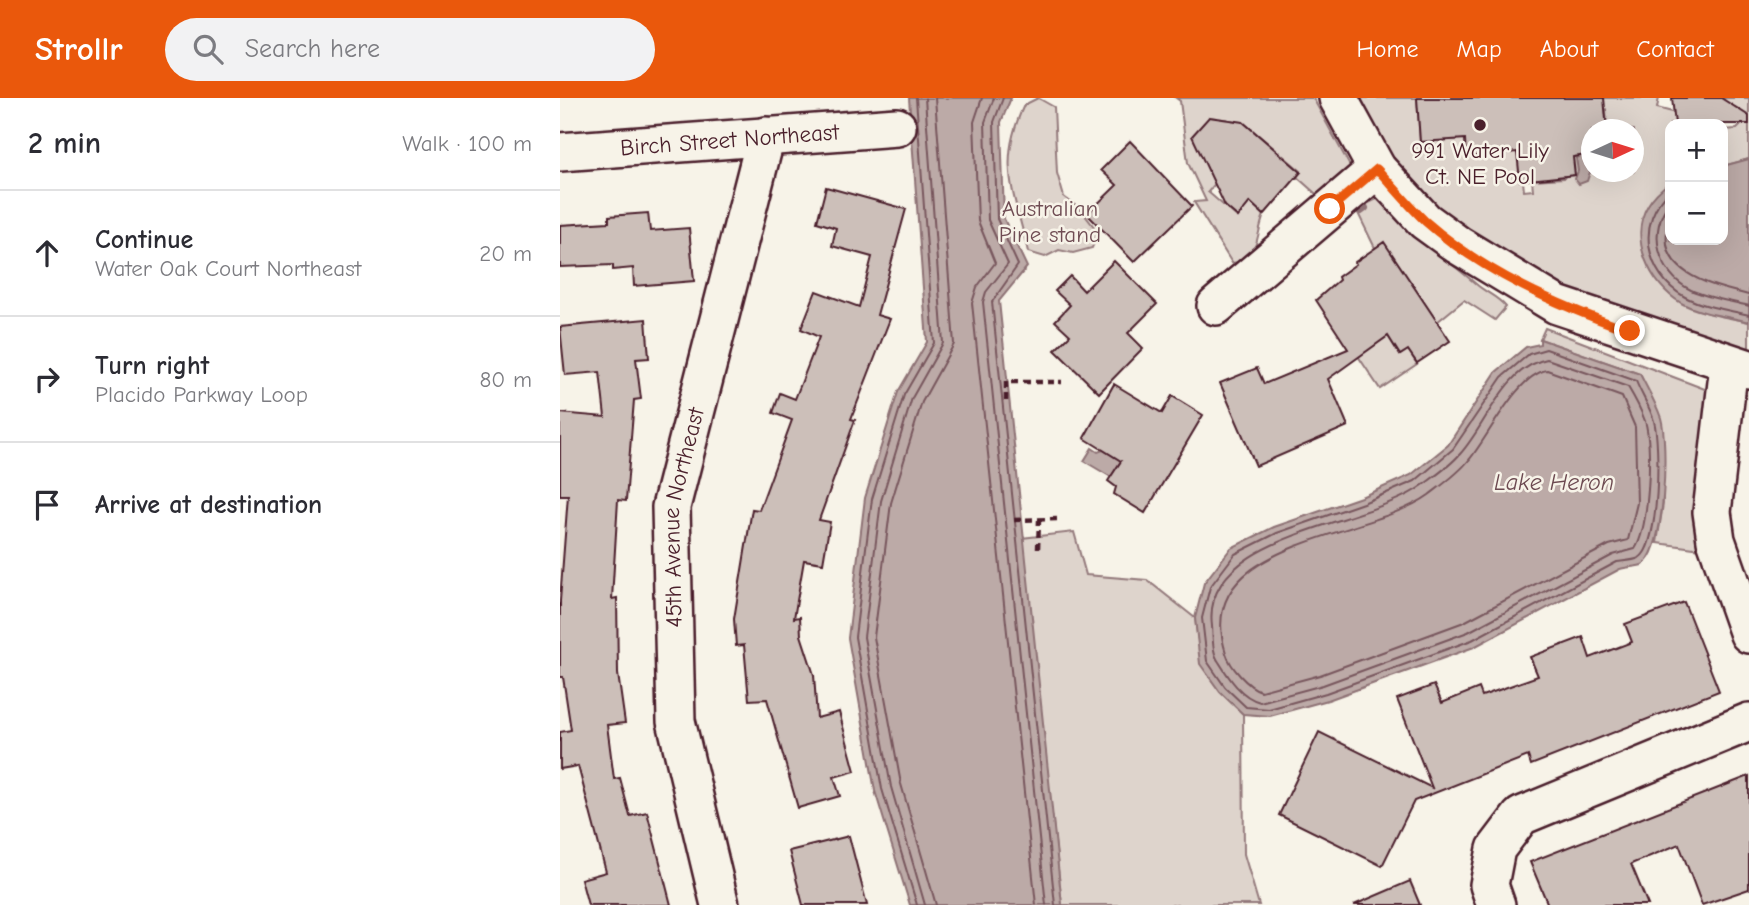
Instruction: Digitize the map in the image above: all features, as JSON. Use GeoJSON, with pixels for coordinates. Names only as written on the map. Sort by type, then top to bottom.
{"type":"FeatureCollection","features":[{"type":"Feature","properties":{"kind":"street"},"geometry":{"type":"LineString","coordinates":[[1338,98],[1377,169],[1425,221],[1507,277],[1557,305],[1739,367],[1712,512],[1716,540],[1749,634]]}},
{"type":"Feature","properties":{"kind":"street","name":"Birch Street Northeast"},"geometry":{"type":"LineString","coordinates":[[560,152],[897,127]]}},
{"type":"Feature","properties":{"kind":"street","name":"45th Avenue Northeast"},"geometry":{"type":"LineString","coordinates":[[720,905],[676,721],[671,507],[766,136]]}},
{"type":"Feature","properties":{"kind":"street"},"geometry":{"type":"LineString","coordinates":[[1216,306],[1377,169]]}},
{"type":"Feature","properties":{"kind":"street"},"geometry":{"type":"LineString","coordinates":[[1496,905],[1489,886],[1496,849],[1521,816],[1749,722]]}},
{"type":"Feature","properties":{"kind":"path"},"geometry":{"type":"LineString","coordinates":[[1006,401],[1006,382],[1062,382]]}},
{"type":"Feature","properties":{"kind":"path"},"geometry":{"type":"LineString","coordinates":[[1014,520],[1058,519]]}},
{"type":"Feature","properties":{"kind":"path"},"geometry":{"type":"LineString","coordinates":[[1038,549],[1039,520]]}},
{"type":"Feature","properties":{"kind":"green space","name":"Australian Pine stand"},"geometry":{"type":"Polygon","coordinates":[[[1038,98],[1054,107],[1057,173],[1064,197],[1080,209],[1098,232],[1092,248],[1073,253],[1059,250],[1045,257],[1028,252],[1011,179],[1011,145],[1024,105],[1038,98]]]}},
{"type":"Feature","properties":{"kind":"green space"},"geometry":{"type":"Polygon","coordinates":[[[1176,98],[1313,98],[1352,170],[1326,196],[1315,193],[1297,177],[1301,171],[1243,122],[1209,117],[1220,178],[1208,192],[1237,217],[1250,202],[1264,215],[1252,253],[1248,258],[1232,263],[1194,202],[1206,201],[1188,163],[1180,101],[1176,98]]]}},
{"type":"Feature","properties":{"kind":"green space"},"geometry":{"type":"Polygon","coordinates":[[[1352,98],[1417,98],[1420,142],[1464,139],[1520,98],[1520,181],[1523,181],[1524,191],[1533,190],[1532,180],[1564,178],[1567,173],[1564,145],[1581,144],[1581,182],[1644,182],[1644,119],[1606,119],[1601,98],[1659,98],[1657,108],[1676,113],[1675,119],[1665,119],[1665,187],[1644,216],[1641,234],[1643,252],[1650,268],[1662,284],[1678,297],[1697,309],[1749,322],[1749,352],[1643,324],[1536,275],[1489,248],[1433,205],[1395,163],[1352,98]]]}},
{"type":"Feature","properties":{"kind":"green space"},"geometry":{"type":"Polygon","coordinates":[[[1723,98],[1749,98],[1749,159],[1728,165],[1728,130],[1737,129],[1741,125],[1740,110],[1735,107],[1720,109],[1723,98]]]}},
{"type":"Feature","properties":{"kind":"green space"},"geometry":{"type":"Polygon","coordinates":[[[1379,198],[1413,233],[1503,303],[1506,307],[1495,320],[1464,300],[1437,322],[1384,243],[1375,248],[1356,209],[1379,198]]]}},
{"type":"Feature","properties":{"kind":"green space"},"geometry":{"type":"Polygon","coordinates":[[[1545,328],[1710,391],[1709,550],[1657,543],[1663,504],[1661,420],[1640,374],[1540,339],[1545,328]]]}},
{"type":"Feature","properties":{"kind":"green space"},"geometry":{"type":"Polygon","coordinates":[[[1388,336],[1400,355],[1408,350],[1417,364],[1380,389],[1358,356],[1388,336]]]}},
{"type":"Feature","properties":{"kind":"green space"},"geometry":{"type":"Polygon","coordinates":[[[1074,532],[1086,575],[1147,580],[1195,618],[1207,672],[1220,691],[1243,714],[1244,854],[1259,905],[1062,905],[1022,538],[1074,532]]]}},
{"type":"Feature","properties":{"kind":"water"},"geometry":{"type":"Polygon","coordinates":[[[909,98],[1011,98],[1001,122],[1004,219],[1027,267],[999,301],[1062,905],[910,905],[875,791],[848,638],[865,498],[898,392],[927,342],[909,98]]]}},
{"type":"Feature","properties":{"kind":"water"},"geometry":{"type":"Polygon","coordinates":[[[1581,156],[1581,182],[1584,182],[1579,184],[1575,179],[1578,171],[1576,158],[1581,156]]]}},
{"type":"Feature","properties":{"kind":"water"},"geometry":{"type":"Polygon","coordinates":[[[1749,159],[1749,322],[1697,310],[1681,303],[1660,285],[1645,260],[1641,246],[1642,218],[1652,198],[1665,186],[1665,245],[1728,245],[1728,165],[1749,159]]]}},
{"type":"Feature","properties":{"kind":"water","name":"Lake Heron"},"geometry":{"type":"Polygon","coordinates":[[[1540,339],[1640,374],[1661,418],[1664,449],[1660,519],[1650,556],[1642,565],[1620,569],[1474,647],[1328,700],[1270,716],[1243,714],[1220,692],[1200,664],[1195,618],[1204,583],[1231,548],[1274,527],[1361,497],[1411,475],[1448,445],[1496,372],[1526,347],[1540,344],[1540,339]]]}},
{"type":"Feature","properties":{"kind":"water"},"geometry":{"type":"Polygon","coordinates":[[[1092,448],[1098,452],[1103,450],[1121,461],[1111,477],[1084,461],[1092,448]]]}},
{"type":"Feature","properties":{"kind":"building"},"geometry":{"type":"Polygon","coordinates":[[[1417,98],[1604,98],[1606,119],[1581,119],[1581,156],[1573,157],[1575,175],[1520,181],[1517,152],[1466,157],[1465,139],[1420,142],[1417,98]]]}},
{"type":"Feature","properties":{"kind":"building"},"geometry":{"type":"Polygon","coordinates":[[[1672,98],[1721,98],[1749,116],[1749,124],[1728,124],[1728,119],[1674,119],[1672,98]]]}},
{"type":"Feature","properties":{"kind":"building"},"geometry":{"type":"Polygon","coordinates":[[[1209,117],[1243,122],[1301,172],[1264,215],[1250,202],[1238,217],[1225,206],[1192,136],[1209,117]]]}},
{"type":"Feature","properties":{"kind":"building"},"geometry":{"type":"Polygon","coordinates":[[[1130,141],[1192,206],[1134,262],[1087,214],[1117,185],[1101,170],[1130,141]]]}},
{"type":"Feature","properties":{"kind":"building"},"geometry":{"type":"Polygon","coordinates":[[[826,187],[906,209],[877,315],[890,319],[851,419],[855,420],[819,520],[830,522],[823,563],[804,560],[794,618],[800,617],[801,635],[814,675],[817,718],[839,712],[855,771],[834,777],[840,796],[798,808],[767,699],[749,700],[744,645],[736,646],[734,619],[752,509],[759,510],[792,420],[773,413],[780,393],[795,399],[819,337],[801,329],[816,291],[859,307],[872,257],[832,246],[836,228],[817,222],[826,187]]]}},
{"type":"Feature","properties":{"kind":"building"},"geometry":{"type":"Polygon","coordinates":[[[648,213],[650,231],[689,228],[694,281],[634,286],[633,268],[613,270],[613,265],[560,267],[560,225],[609,222],[609,216],[648,213]]]}},
{"type":"Feature","properties":{"kind":"building"},"geometry":{"type":"Polygon","coordinates":[[[1384,242],[1450,341],[1417,363],[1408,350],[1400,355],[1388,336],[1328,379],[1348,426],[1256,466],[1220,383],[1257,368],[1264,384],[1348,349],[1316,300],[1339,280],[1338,277],[1356,264],[1355,262],[1384,242]]]}},
{"type":"Feature","properties":{"kind":"building"},"geometry":{"type":"Polygon","coordinates":[[[1114,261],[1157,304],[1128,333],[1143,348],[1099,393],[1055,350],[1070,335],[1055,321],[1070,305],[1055,291],[1070,276],[1084,291],[1114,261]]]}},
{"type":"Feature","properties":{"kind":"building"},"geometry":{"type":"Polygon","coordinates":[[[646,319],[649,358],[636,359],[641,399],[634,400],[626,501],[618,500],[612,599],[617,598],[618,674],[625,723],[607,725],[614,779],[620,778],[630,816],[647,812],[671,905],[588,905],[581,879],[606,872],[578,766],[560,769],[560,732],[571,730],[563,677],[560,677],[560,601],[568,495],[560,495],[560,413],[605,417],[600,372],[565,375],[560,327],[646,319]]]}},
{"type":"Feature","properties":{"kind":"building"},"geometry":{"type":"Polygon","coordinates":[[[1114,384],[1162,413],[1172,396],[1203,415],[1145,513],[1114,494],[1116,487],[1108,481],[1121,461],[1084,438],[1114,384]]]}},
{"type":"Feature","properties":{"kind":"building"},"geometry":{"type":"Polygon","coordinates":[[[1684,602],[1719,691],[1531,765],[1528,756],[1414,801],[1382,866],[1279,815],[1319,732],[1432,788],[1397,699],[1434,685],[1442,703],[1479,688],[1482,696],[1538,676],[1530,657],[1583,637],[1590,658],[1632,642],[1625,624],[1684,602]]]}},
{"type":"Feature","properties":{"kind":"building"},"geometry":{"type":"Polygon","coordinates":[[[1749,776],[1749,889],[1702,905],[1679,844],[1631,864],[1648,905],[1548,905],[1530,862],[1749,776]]]}},
{"type":"Feature","properties":{"kind":"building"},"geometry":{"type":"Polygon","coordinates":[[[849,836],[867,905],[803,905],[789,851],[849,836]]]}},
{"type":"Feature","properties":{"kind":"building"},"geometry":{"type":"Polygon","coordinates":[[[1410,881],[1420,905],[1354,905],[1410,881]]]}},
{"type":"Feature","properties":{"kind":"waterway"},"geometry":{"type":"LineString","coordinates":[[1362,203],[1365,208],[1361,211],[1357,207],[1362,203]]}},
{"type":"Feature","properties":{"kind":"place","name":"991 Water Lily Ct. NE Pool"},"geometry":{"type":"Point","coordinates":[1480,125]}},
{"type":"Feature","properties":{"kind":"route"},"geometry":{"type":"LineString","coordinates":[[1330,209],[1377,169],[1425,221],[1507,277],[1557,305],[1630,331]]}}]}
